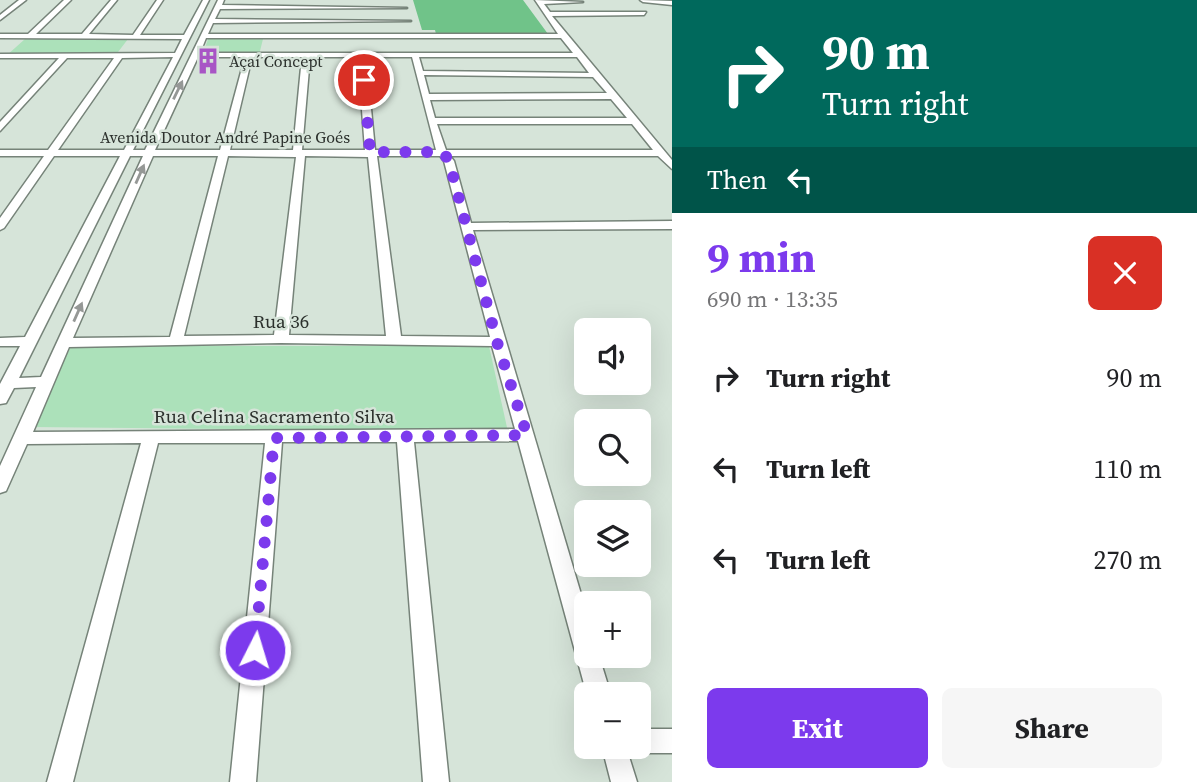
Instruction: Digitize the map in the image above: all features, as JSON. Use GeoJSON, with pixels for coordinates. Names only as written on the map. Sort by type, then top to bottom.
{"type":"FeatureCollection","features":[{"type":"Feature","properties":{"kind":"street"},"geometry":{"type":"LineString","coordinates":[[0,18],[23,0]]}},
{"type":"Feature","properties":{"kind":"street"},"geometry":{"type":"LineString","coordinates":[[30,36],[68,0]]}},
{"type":"Feature","properties":{"kind":"street"},"geometry":{"type":"LineString","coordinates":[[84,36],[114,0]]}},
{"type":"Feature","properties":{"kind":"street"},"geometry":{"type":"LineString","coordinates":[[136,36],[160,0]]}},
{"type":"Feature","properties":{"kind":"street"},"geometry":{"type":"LineString","coordinates":[[0,399],[206,0]]}},
{"type":"Feature","properties":{"kind":"street"},"geometry":{"type":"LineString","coordinates":[[643,0],[672,3]]}},
{"type":"Feature","properties":{"kind":"street"},"geometry":{"type":"LineString","coordinates":[[544,9],[580,2]]}},
{"type":"Feature","properties":{"kind":"street"},"geometry":{"type":"LineString","coordinates":[[0,486],[220,4],[403,4],[412,36]]}},
{"type":"Feature","properties":{"kind":"street"},"geometry":{"type":"LineString","coordinates":[[544,9],[633,7]]}},
{"type":"Feature","properties":{"kind":"street"},"geometry":{"type":"LineString","coordinates":[[544,9],[643,17]]}},
{"type":"Feature","properties":{"kind":"street"},"geometry":{"type":"LineString","coordinates":[[544,9],[632,121],[672,166]]}},
{"type":"Feature","properties":{"kind":"street"},"geometry":{"type":"LineString","coordinates":[[211,21],[408,21]]}},
{"type":"Feature","properties":{"kind":"street"},"geometry":{"type":"LineString","coordinates":[[0,36],[186,37]]}},
{"type":"Feature","properties":{"kind":"street"},"geometry":{"type":"LineString","coordinates":[[206,36],[563,36]]}},
{"type":"Feature","properties":{"kind":"street"},"geometry":{"type":"LineString","coordinates":[[455,36],[463,56]]}},
{"type":"Feature","properties":{"kind":"street"},"geometry":{"type":"LineString","coordinates":[[183,46],[200,47]]}},
{"type":"Feature","properties":{"kind":"street"},"geometry":{"type":"LineString","coordinates":[[2,58],[177,55]]}},
{"type":"Feature","properties":{"kind":"street"},"geometry":{"type":"LineString","coordinates":[[195,55],[580,55]]}},
{"type":"Feature","properties":{"kind":"street"},"geometry":{"type":"LineString","coordinates":[[281,339],[301,157],[296,147],[306,55]]}},
{"type":"Feature","properties":{"kind":"street"},"geometry":{"type":"LineString","coordinates":[[0,128],[65,56]]}},
{"type":"Feature","properties":{"kind":"street"},"geometry":{"type":"LineString","coordinates":[[0,226],[119,56]]}},
{"type":"Feature","properties":{"kind":"street"},"geometry":{"type":"LineString","coordinates":[[176,341],[249,56]]}},
{"type":"Feature","properties":{"kind":"street"},"geometry":{"type":"LineString","coordinates":[[362,56],[370,152],[373,158],[394,341]]}},
{"type":"Feature","properties":{"kind":"street"},"geometry":{"type":"LineString","coordinates":[[415,56],[438,146],[449,161],[497,342],[527,435],[574,605]]}},
{"type":"Feature","properties":{"kind":"street"},"geometry":{"type":"LineString","coordinates":[[420,73],[595,75]]}},
{"type":"Feature","properties":{"kind":"street"},"geometry":{"type":"LineString","coordinates":[[426,97],[612,96]]}},
{"type":"Feature","properties":{"kind":"street"},"geometry":{"type":"LineString","coordinates":[[433,121],[632,121]]}},
{"type":"Feature","properties":{"kind":"street","name":"Avenida Doutor André Papine Goés"},"geometry":{"type":"LineString","coordinates":[[0,153],[661,153]]}},
{"type":"Feature","properties":{"kind":"street"},"geometry":{"type":"LineString","coordinates":[[466,227],[672,225]]}},
{"type":"Feature","properties":{"kind":"street","name":"Rua 36"},"geometry":{"type":"LineString","coordinates":[[65,343],[281,339],[497,342]]}},
{"type":"Feature","properties":{"kind":"street"},"geometry":{"type":"LineString","coordinates":[[0,342],[29,341]]}},
{"type":"Feature","properties":{"kind":"street"},"geometry":{"type":"LineString","coordinates":[[9,383],[47,382]]}},
{"type":"Feature","properties":{"kind":"street","name":"Rua Celina Sacramento Silva"},"geometry":{"type":"LineString","coordinates":[[22,438],[527,435]]}},
{"type":"Feature","properties":{"kind":"street"},"geometry":{"type":"LineString","coordinates":[[405,437],[436,782]]}},
{"type":"Feature","properties":{"kind":"street"},"geometry":{"type":"LineString","coordinates":[[60,782],[151,438]]}},
{"type":"Feature","properties":{"kind":"street"},"geometry":{"type":"LineString","coordinates":[[243,782],[274,438]]}},
{"type":"Feature","properties":{"kind":"street"},"geometry":{"type":"LineString","coordinates":[[651,741],[672,741]]}},
{"type":"Feature","properties":{"kind":"street"},"geometry":{"type":"LineString","coordinates":[[617,759],[624,782]]}},
{"type":"Feature","properties":{"kind":"shaded area"},"geometry":{"type":"Polygon","coordinates":[[[413,0],[523,0],[548,34],[436,34],[435,30],[422,30],[413,0]]]}},
{"type":"Feature","properties":{"kind":"shaded area"},"geometry":{"type":"Polygon","coordinates":[[[25,39],[128,39],[115,56],[6,56],[25,39]]]}},
{"type":"Feature","properties":{"kind":"shaded area"},"geometry":{"type":"Polygon","coordinates":[[[208,39],[263,39],[259,55],[203,54],[208,39]]]}},
{"type":"Feature","properties":{"kind":"shaded area"},"geometry":{"type":"Polygon","coordinates":[[[71,346],[489,346],[508,432],[32,427],[71,346]]]}},
{"type":"Feature","properties":{"kind":"place","name":"Açaí Concept"},"geometry":{"type":"Point","coordinates":[208,61]}},
{"type":"Feature","properties":{"kind":"route"},"geometry":{"type":"LineString","coordinates":[[255,650],[274,438],[527,435],[497,342],[449,161],[443,152],[370,152],[364,80]]}}]}
